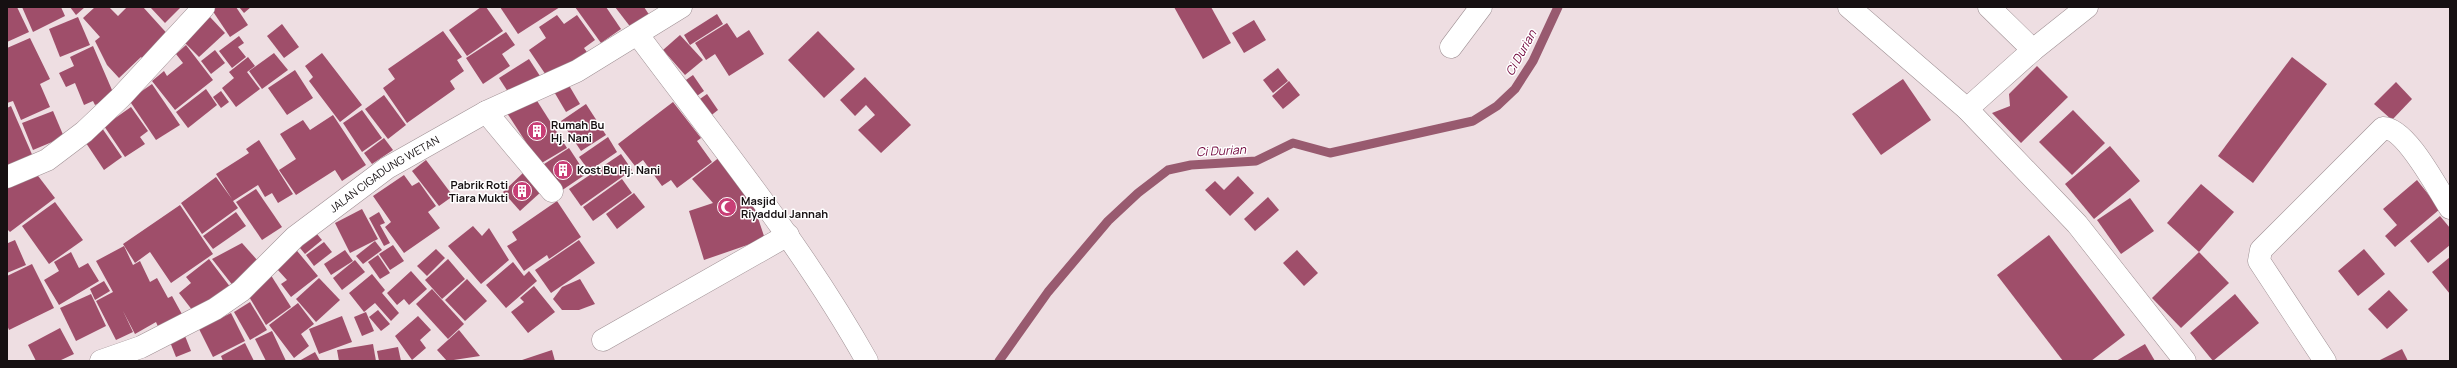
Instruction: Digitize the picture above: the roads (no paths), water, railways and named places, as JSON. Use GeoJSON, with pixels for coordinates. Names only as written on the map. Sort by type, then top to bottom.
{"type":"FeatureCollection","features":[{"type":"Feature","properties":{"kind":"street"},"geometry":{"type":"LineString","coordinates":[[7,177],[48,160],[84,132],[120,98],[204,7]]}},
{"type":"Feature","properties":{"kind":"street","name":"JALAN CIGADUNG WETAN"},"geometry":{"type":"LineString","coordinates":[[101,361],[141,347],[215,309],[241,291],[295,237],[387,168],[486,112],[577,72],[682,7]]}},
{"type":"Feature","properties":{"kind":"street"},"geometry":{"type":"LineString","coordinates":[[1451,47],[1481,7]]}},
{"type":"Feature","properties":{"kind":"street"},"geometry":{"type":"LineString","coordinates":[[1849,7],[1967,108],[2077,224],[2185,361]]}},
{"type":"Feature","properties":{"kind":"street"},"geometry":{"type":"LineString","coordinates":[[1989,7],[2033,50]]}},
{"type":"Feature","properties":{"kind":"street"},"geometry":{"type":"LineString","coordinates":[[1967,108],[2033,50],[2087,7]]}},
{"type":"Feature","properties":{"kind":"street"},"geometry":{"type":"LineString","coordinates":[[638,35],[788,235],[850,330],[867,361]]}},
{"type":"Feature","properties":{"kind":"street"},"geometry":{"type":"LineString","coordinates":[[486,112],[552,191]]}},
{"type":"Feature","properties":{"kind":"street"},"geometry":{"type":"LineString","coordinates":[[2325,361],[2259,261],[2261,250],[2383,128],[2393,130],[2405,139],[2450,208]]}},
{"type":"Feature","properties":{"kind":"street"},"geometry":{"type":"LineString","coordinates":[[603,340],[788,235]]}},
{"type":"Feature","properties":{"kind":"waterway","name":"Ci Durian"},"geometry":{"type":"LineString","coordinates":[[999,361],[1048,292],[1108,221],[1138,193],[1168,170],[1191,165],[1256,161],[1293,143],[1330,153],[1473,121],[1497,106],[1515,89],[1533,61],[1558,7]]}},
{"type":"Feature","properties":{"kind":"place","name":"Rumah Bu Hj. Nani"},"geometry":{"type":"Point","coordinates":[537,131]}},
{"type":"Feature","properties":{"kind":"place","name":"Kost Bu Hj. Nani"},"geometry":{"type":"Point","coordinates":[563,170]}},
{"type":"Feature","properties":{"kind":"place","name":"Pabrik Roti Tiara Mukti"},"geometry":{"type":"Point","coordinates":[522,191]}},
{"type":"Feature","properties":{"kind":"place","name":"Masjid Riyaddul Jannah"},"geometry":{"type":"Point","coordinates":[727,207]}}]}
